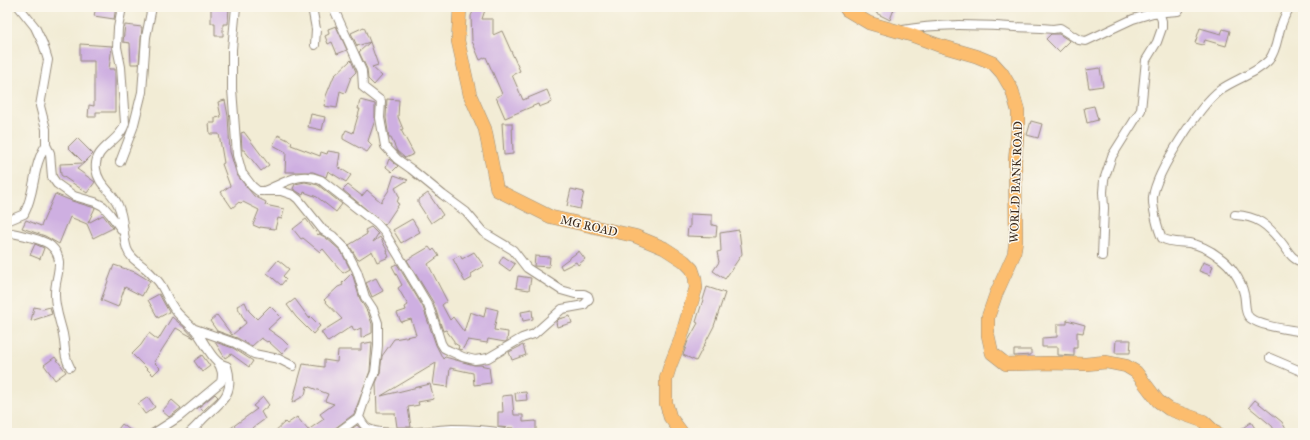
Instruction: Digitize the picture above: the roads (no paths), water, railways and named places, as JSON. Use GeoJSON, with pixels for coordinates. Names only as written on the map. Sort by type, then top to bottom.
{"type":"FeatureCollection","features":[{"type":"Feature","properties":{"kind":"main road","name":"MG ROAD"},"geometry":{"type":"LineString","coordinates":[[460,7],[458,41],[470,95],[485,129],[497,190],[552,217],[635,236],[664,248],[684,261],[692,269],[696,288],[666,379],[666,403],[670,417],[682,433]]}},
{"type":"Feature","properties":{"kind":"main road","name":"WORLD BANK ROAD"},"geometry":{"type":"LineString","coordinates":[[845,7],[847,10],[869,23],[896,32],[911,35],[993,63],[1012,90],[1018,111],[1015,161],[1016,240],[1014,254],[996,294],[988,317],[988,335],[992,353],[1006,364],[1086,364],[1106,362],[1126,366],[1136,372],[1150,392],[1169,409],[1203,421],[1216,433]]}},
{"type":"Feature","properties":{"kind":"street"},"geometry":{"type":"LineString","coordinates":[[19,7],[35,27],[43,44],[48,60],[40,106],[46,129],[46,145],[50,153],[52,177],[57,184],[74,196],[103,206],[124,233]]}},
{"type":"Feature","properties":{"kind":"street"},"geometry":{"type":"LineString","coordinates":[[122,7],[118,28],[117,47],[121,67],[125,123],[124,130],[106,145],[96,160],[96,169],[104,187],[111,194],[120,209],[124,223],[127,249],[131,256],[138,264],[145,267],[159,282],[174,309],[195,329],[217,361],[221,368],[222,376],[221,382],[179,417],[154,433]]}},
{"type":"Feature","properties":{"kind":"street"},"geometry":{"type":"LineString","coordinates":[[120,162],[132,128],[142,92],[146,37],[152,7]]}},
{"type":"Feature","properties":{"kind":"street"},"geometry":{"type":"LineString","coordinates":[[236,7],[232,49],[232,70],[237,156],[239,167],[247,181],[258,191],[281,191],[293,195],[323,230],[333,236],[342,245],[357,271],[365,297],[373,309],[378,323],[375,372],[359,417],[337,433]]}},
{"type":"Feature","properties":{"kind":"street"},"geometry":{"type":"LineString","coordinates":[[312,7],[316,29],[315,45]]}},
{"type":"Feature","properties":{"kind":"street"},"geometry":{"type":"LineString","coordinates":[[264,191],[297,177],[314,177],[321,180],[377,224],[385,233],[428,305],[440,343],[444,348],[463,357],[475,360],[488,358],[522,338],[534,334],[562,309],[584,306],[589,299],[588,296],[584,294],[575,294],[561,290],[527,268],[513,250],[483,232],[466,212],[397,159],[385,146],[380,118],[381,101],[363,87],[362,71],[333,7]]}},
{"type":"Feature","properties":{"kind":"street"},"geometry":{"type":"LineString","coordinates":[[896,32],[916,28],[956,26],[1060,28],[1079,40],[1086,41],[1133,19],[1159,10],[1178,11],[1181,7]]}},
{"type":"Feature","properties":{"kind":"street"},"geometry":{"type":"LineString","coordinates":[[1290,7],[1281,24],[1275,51],[1272,56],[1264,65],[1221,90],[1206,103],[1170,157],[1154,190],[1152,198],[1156,219],[1162,238],[1207,249],[1229,265],[1238,279],[1244,293],[1247,312],[1251,318],[1264,324],[1303,332]]}},
{"type":"Feature","properties":{"kind":"street"},"geometry":{"type":"LineString","coordinates":[[1102,256],[1104,180],[1112,156],[1141,110],[1146,60],[1160,36],[1162,21],[1159,10]]}},
{"type":"Feature","properties":{"kind":"street"},"geometry":{"type":"LineString","coordinates":[[7,220],[24,214],[28,206],[40,154],[46,145]]}},
{"type":"Feature","properties":{"kind":"street"},"geometry":{"type":"LineString","coordinates":[[1235,215],[1247,215],[1264,223],[1281,241],[1293,258],[1297,261],[1303,262]]}},
{"type":"Feature","properties":{"kind":"street"},"geometry":{"type":"LineString","coordinates":[[7,232],[46,242],[52,246],[57,253],[60,264],[60,272],[56,281],[55,296],[64,337],[66,359],[70,367]]}},
{"type":"Feature","properties":{"kind":"street"},"geometry":{"type":"LineString","coordinates":[[195,329],[235,343],[254,354],[279,359],[294,366]]}},
{"type":"Feature","properties":{"kind":"street"},"geometry":{"type":"LineString","coordinates":[[1270,358],[1303,372]]}},
{"type":"Feature","properties":{"kind":"street"},"geometry":{"type":"LineString","coordinates":[[189,433],[227,396],[230,377],[228,366],[217,361]]}},
{"type":"Feature","properties":{"kind":"street"},"geometry":{"type":"LineString","coordinates":[[359,417],[368,429],[377,431],[397,432],[452,429],[484,430],[504,433]]}}]}
